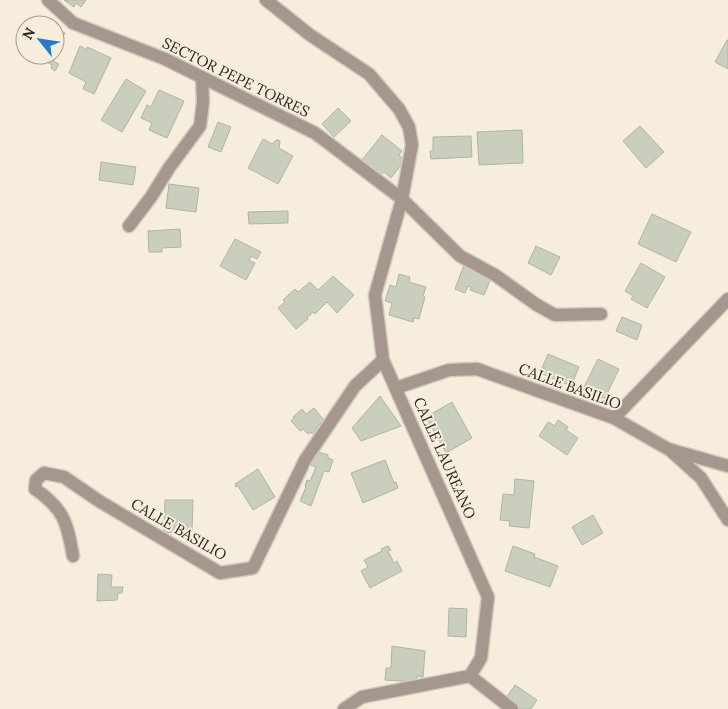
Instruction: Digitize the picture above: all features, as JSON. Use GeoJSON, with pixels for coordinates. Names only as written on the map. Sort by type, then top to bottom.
{"type":"FeatureCollection","features":[{"type":"Feature","properties":{"kind":"street","name":"SECTOR PEPE TORRES"},"geometry":{"type":"LineString","coordinates":[[48,0],[73,24],[165,59],[315,133],[402,199],[460,256],[495,275],[536,305],[556,315],[601,314]]}},
{"type":"Feature","properties":{"kind":"street","name":"CALLE LAUREANO"},"geometry":{"type":"LineString","coordinates":[[266,0],[310,35],[369,74],[399,110],[409,127],[412,145],[402,199],[375,295],[382,360],[488,597],[481,658],[470,676]]}},
{"type":"Feature","properties":{"kind":"street"},"geometry":{"type":"LineString","coordinates":[[129,226],[200,126],[203,102],[202,77]]}},
{"type":"Feature","properties":{"kind":"street"},"geometry":{"type":"LineString","coordinates":[[614,418],[728,299]]}},
{"type":"Feature","properties":{"kind":"street","name":"CALLE BASILIO"},"geometry":{"type":"LineString","coordinates":[[73,556],[69,531],[61,512],[48,498],[35,489],[36,480],[44,473],[64,477],[99,501],[220,573],[253,568],[305,460],[356,386],[382,360]]}},
{"type":"Feature","properties":{"kind":"street","name":"CALLE BASILIO"},"geometry":{"type":"LineString","coordinates":[[396,388],[449,370],[477,369],[614,418],[668,448],[728,466]]}},
{"type":"Feature","properties":{"kind":"street"},"geometry":{"type":"LineString","coordinates":[[668,448],[702,478],[728,520]]}},
{"type":"Feature","properties":{"kind":"street"},"geometry":{"type":"LineString","coordinates":[[344,709],[362,697],[470,676],[512,709]]}},
{"type":"Feature","properties":{"kind":"building"},"geometry":{"type":"Polygon","coordinates":[[[64,0],[86,0],[81,7],[76,3],[74,7],[64,0]]]}},
{"type":"Feature","properties":{"kind":"building"},"geometry":{"type":"Polygon","coordinates":[[[728,40],[728,69],[715,62],[728,40]]]}},
{"type":"Feature","properties":{"kind":"building"},"geometry":{"type":"Polygon","coordinates":[[[80,46],[87,50],[87,47],[111,58],[94,94],[83,89],[86,82],[69,73],[80,46]]]}},
{"type":"Feature","properties":{"kind":"building"},"geometry":{"type":"Polygon","coordinates":[[[52,65],[58,65],[55,71],[51,68],[52,65]]]}},
{"type":"Feature","properties":{"kind":"building"},"geometry":{"type":"Polygon","coordinates":[[[126,79],[146,91],[122,132],[101,120],[126,79]]]}},
{"type":"Feature","properties":{"kind":"building"},"geometry":{"type":"Polygon","coordinates":[[[159,90],[184,101],[167,138],[149,130],[152,123],[141,118],[147,105],[151,107],[159,90]]]}},
{"type":"Feature","properties":{"kind":"building"},"geometry":{"type":"Polygon","coordinates":[[[338,108],[351,121],[334,137],[322,124],[338,108]]]}},
{"type":"Feature","properties":{"kind":"building"},"geometry":{"type":"Polygon","coordinates":[[[218,122],[231,127],[221,152],[208,147],[218,122]]]}},
{"type":"Feature","properties":{"kind":"building"},"geometry":{"type":"Polygon","coordinates":[[[640,126],[664,152],[646,168],[623,141],[640,126]]]}},
{"type":"Feature","properties":{"kind":"building"},"geometry":{"type":"Polygon","coordinates":[[[522,130],[523,163],[479,165],[477,132],[522,130]]]}},
{"type":"Feature","properties":{"kind":"building"},"geometry":{"type":"Polygon","coordinates":[[[382,135],[402,151],[399,155],[405,160],[391,178],[384,172],[381,175],[362,160],[382,135]]]}},
{"type":"Feature","properties":{"kind":"building"},"geometry":{"type":"Polygon","coordinates":[[[471,136],[472,157],[431,159],[430,151],[433,151],[433,137],[471,136]]]}},
{"type":"Feature","properties":{"kind":"building"},"geometry":{"type":"Polygon","coordinates":[[[263,139],[272,144],[279,140],[279,148],[293,156],[278,184],[248,168],[263,139]]]}},
{"type":"Feature","properties":{"kind":"building"},"geometry":{"type":"Polygon","coordinates":[[[101,162],[136,167],[133,185],[99,180],[101,162]]]}},
{"type":"Feature","properties":{"kind":"building"},"geometry":{"type":"Polygon","coordinates":[[[169,184],[199,188],[196,212],[166,208],[169,184]]]}},
{"type":"Feature","properties":{"kind":"building"},"geometry":{"type":"Polygon","coordinates":[[[288,211],[288,223],[249,224],[248,212],[288,211]]]}},
{"type":"Feature","properties":{"kind":"building"},"geometry":{"type":"Polygon","coordinates":[[[652,214],[691,232],[676,262],[638,244],[652,214]]]}},
{"type":"Feature","properties":{"kind":"building"},"geometry":{"type":"Polygon","coordinates":[[[180,229],[181,247],[162,248],[162,252],[149,252],[148,231],[180,229]]]}},
{"type":"Feature","properties":{"kind":"building"},"geometry":{"type":"Polygon","coordinates":[[[235,239],[261,252],[257,259],[251,256],[249,260],[255,263],[246,280],[220,266],[235,239]]]}},
{"type":"Feature","properties":{"kind":"building"},"geometry":{"type":"Polygon","coordinates":[[[536,246],[560,257],[551,275],[528,263],[536,246]]]}},
{"type":"Feature","properties":{"kind":"building"},"geometry":{"type":"Polygon","coordinates":[[[641,263],[665,277],[647,308],[631,299],[633,296],[625,291],[641,263]]]}},
{"type":"Feature","properties":{"kind":"building"},"geometry":{"type":"Polygon","coordinates":[[[464,265],[492,276],[484,295],[470,290],[471,287],[468,286],[465,293],[455,289],[464,265]]]}},
{"type":"Feature","properties":{"kind":"building"},"geometry":{"type":"Polygon","coordinates":[[[399,274],[410,277],[409,282],[426,287],[419,319],[414,318],[413,322],[389,315],[392,303],[385,301],[390,285],[396,287],[399,274]]]}},
{"type":"Feature","properties":{"kind":"building"},"geometry":{"type":"Polygon","coordinates":[[[333,276],[354,295],[337,313],[327,302],[315,314],[313,312],[296,329],[278,308],[285,302],[283,300],[295,289],[298,292],[310,282],[318,290],[333,276]]]}},
{"type":"Feature","properties":{"kind":"building"},"geometry":{"type":"Polygon","coordinates":[[[622,317],[642,325],[637,340],[616,331],[622,317]]]}},
{"type":"Feature","properties":{"kind":"building"},"geometry":{"type":"Polygon","coordinates":[[[548,354],[579,367],[571,386],[540,373],[548,354]]]}},
{"type":"Feature","properties":{"kind":"building"},"geometry":{"type":"Polygon","coordinates":[[[598,359],[619,369],[604,400],[583,389],[598,359]]]}},
{"type":"Feature","properties":{"kind":"building"},"geometry":{"type":"Polygon","coordinates":[[[380,396],[401,426],[361,441],[352,428],[380,396]]]}},
{"type":"Feature","properties":{"kind":"building"},"geometry":{"type":"Polygon","coordinates":[[[452,402],[472,438],[446,453],[426,417],[452,402]]]}},
{"type":"Feature","properties":{"kind":"building"},"geometry":{"type":"Polygon","coordinates":[[[314,408],[324,420],[312,434],[311,432],[308,434],[303,429],[300,431],[291,421],[293,417],[302,409],[306,414],[314,408]]]}},
{"type":"Feature","properties":{"kind":"building"},"geometry":{"type":"Polygon","coordinates":[[[558,420],[568,427],[566,430],[578,438],[567,455],[539,436],[548,422],[555,426],[558,420]]]}},
{"type":"Feature","properties":{"kind":"building"},"geometry":{"type":"Polygon","coordinates":[[[315,451],[328,455],[328,458],[333,460],[329,472],[324,471],[311,506],[300,501],[307,480],[310,481],[316,467],[311,465],[315,451]]]}},
{"type":"Feature","properties":{"kind":"building"},"geometry":{"type":"Polygon","coordinates":[[[385,460],[394,483],[396,482],[398,488],[363,503],[351,473],[385,460]]]}},
{"type":"Feature","properties":{"kind":"building"},"geometry":{"type":"Polygon","coordinates":[[[258,469],[275,497],[253,510],[235,484],[258,469]]]}},
{"type":"Feature","properties":{"kind":"building"},"geometry":{"type":"Polygon","coordinates":[[[515,479],[534,481],[529,528],[509,526],[510,521],[500,520],[503,494],[514,495],[515,479]]]}},
{"type":"Feature","properties":{"kind":"building"},"geometry":{"type":"Polygon","coordinates":[[[165,500],[193,500],[192,531],[164,533],[165,500]]]}},
{"type":"Feature","properties":{"kind":"building"},"geometry":{"type":"Polygon","coordinates":[[[593,515],[603,533],[582,545],[572,527],[593,515]]]}},
{"type":"Feature","properties":{"kind":"building"},"geometry":{"type":"Polygon","coordinates":[[[388,546],[391,550],[388,551],[394,563],[397,561],[402,571],[370,588],[361,571],[368,567],[364,560],[388,546]]]}},
{"type":"Feature","properties":{"kind":"building"},"geometry":{"type":"Polygon","coordinates":[[[513,546],[535,554],[534,557],[558,566],[550,587],[505,571],[513,546]]]}},
{"type":"Feature","properties":{"kind":"building"},"geometry":{"type":"Polygon","coordinates":[[[98,574],[112,575],[111,587],[123,587],[122,593],[118,593],[117,600],[97,601],[98,574]]]}},
{"type":"Feature","properties":{"kind":"building"},"geometry":{"type":"Polygon","coordinates":[[[449,608],[467,609],[466,637],[448,636],[449,608]]]}},
{"type":"Feature","properties":{"kind":"building"},"geometry":{"type":"Polygon","coordinates":[[[392,646],[425,651],[423,677],[417,676],[416,682],[385,680],[386,668],[391,668],[392,646]]]}},
{"type":"Feature","properties":{"kind":"building"},"geometry":{"type":"Polygon","coordinates":[[[515,685],[537,700],[531,709],[516,709],[504,701],[515,685]]]}}]}
